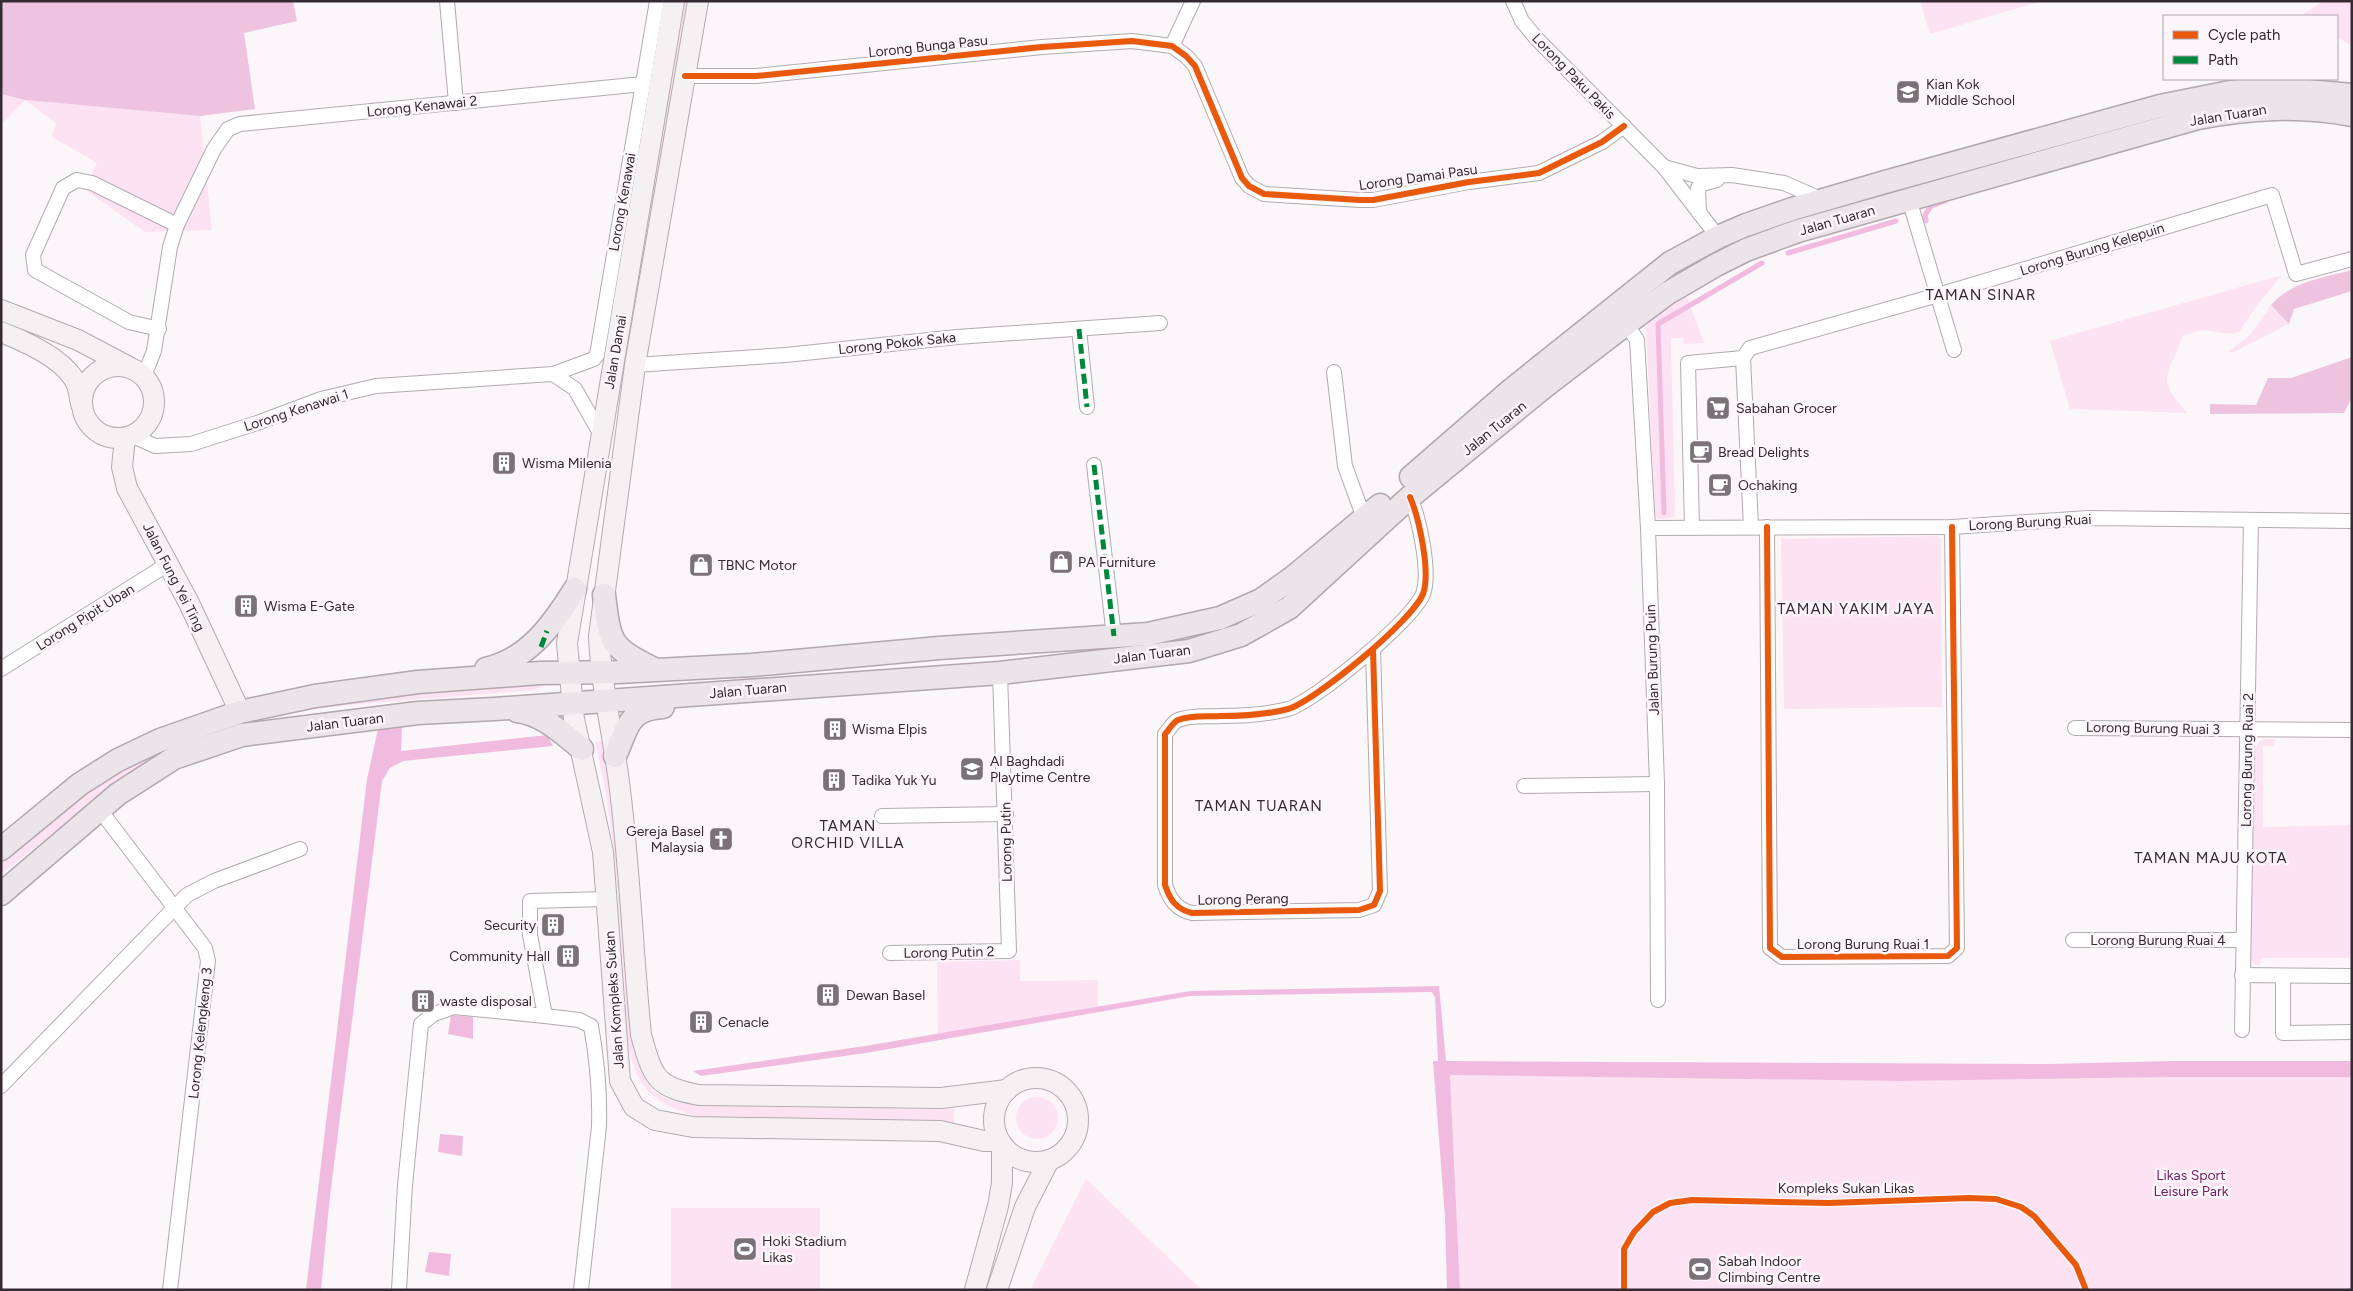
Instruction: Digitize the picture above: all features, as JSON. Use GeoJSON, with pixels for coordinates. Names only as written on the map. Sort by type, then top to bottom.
{"type":"FeatureCollection","features":[{"type":"Feature","properties":{"kind":"main road","name":"Jalan Damai"},"geometry":{"type":"LineString","coordinates":[[572,703],[567,643],[600,433],[674,1]]}},
{"type":"Feature","properties":{"kind":"main road","name":"Jalan Damai"},"geometry":{"type":"LineString","coordinates":[[605,702],[600,672],[598,636],[635,365],[698,1]]}},
{"type":"Feature","properties":{"kind":"main road","name":"Jalan Tuaran"},"geometry":{"type":"LineString","coordinates":[[1,848],[80,784],[118,760],[160,740],[240,712],[315,696],[418,682],[569,672],[752,665],[939,648],[1148,634],[1220,618],[1261,600],[1292,578],[1511,390],[1641,285],[1670,263],[1718,237],[1823,200],[2151,109],[2195,99],[2230,92],[2275,88],[2352,95]]}},
{"type":"Feature","properties":{"kind":"main road","name":"Jalan Tuaran"},"geometry":{"type":"LineString","coordinates":[[1,894],[118,794],[174,758],[251,734],[418,713],[605,702],[1000,672],[1189,651],[1241,635],[1289,608],[1410,497],[1544,387],[1626,324],[1668,293],[1746,250],[1798,231],[2198,118],[2234,111],[2287,107],[2352,115]]}},
{"type":"Feature","properties":{"kind":"main road"},"geometry":{"type":"LineString","coordinates":[[1718,237],[1735,238],[1786,222],[1819,215],[1859,214]]}},
{"type":"Feature","properties":{"kind":"main road"},"geometry":{"type":"LineString","coordinates":[[1,310],[78,340],[138,372],[151,386],[154,397],[154,409],[147,425],[129,437],[104,436],[87,422],[77,385],[73,378],[53,359],[1,332]]}},
{"type":"Feature","properties":{"kind":"main road"},"geometry":{"type":"LineString","coordinates":[[83,411],[82,400],[90,379],[109,367],[120,366],[138,372]]}},
{"type":"Feature","properties":{"kind":"main road","name":"Jalan Fung Yei Ting"},"geometry":{"type":"LineString","coordinates":[[129,437],[122,467],[127,488],[168,564],[240,712]]}},
{"type":"Feature","properties":{"kind":"main road"},"geometry":{"type":"LineString","coordinates":[[418,682],[498,666],[514,659],[547,631],[576,589]]}},
{"type":"Feature","properties":{"kind":"main road"},"geometry":{"type":"LineString","coordinates":[[604,596],[609,634],[622,651],[655,669]]}},
{"type":"Feature","properties":{"kind":"main road"},"geometry":{"type":"LineString","coordinates":[[615,756],[630,720],[639,712],[652,708],[726,702],[754,690]]}},
{"type":"Feature","properties":{"kind":"main road","name":"Jalan Kompleks Sukan"},"geometry":{"type":"LineString","coordinates":[[605,702],[615,756],[627,850],[642,1035],[648,1059],[659,1081],[675,1091],[722,1096],[940,1098],[1007,1090]]}},
{"type":"Feature","properties":{"kind":"main road","name":"Jalan Kompleks Sukan"},"geometry":{"type":"LineString","coordinates":[[572,703],[603,852],[620,1081],[634,1107],[655,1120],[692,1127],[940,1131],[1000,1143]]}},
{"type":"Feature","properties":{"kind":"main road"},"geometry":{"type":"LineString","coordinates":[[494,709],[525,712],[535,715],[552,724],[582,749]]}},
{"type":"Feature","properties":{"kind":"main road"},"geometry":{"type":"LineString","coordinates":[[174,758],[223,730],[235,720],[240,712]]}},
{"type":"Feature","properties":{"kind":"main road"},"geometry":{"type":"LineString","coordinates":[[975,1290],[998,1206],[1002,1183],[1000,1143],[994,1128],[994,1114],[999,1100],[1007,1090],[1019,1082],[1033,1078],[1047,1080],[1060,1086],[1070,1096],[1076,1108],[1078,1123],[1075,1135],[1069,1146],[1060,1154],[1049,1160],[1028,1162],[1018,1158],[1000,1143]]}},
{"type":"Feature","properties":{"kind":"main road"},"geometry":{"type":"LineString","coordinates":[[997,1290],[1025,1207],[1049,1160]]}},
{"type":"Feature","properties":{"kind":"street"},"geometry":{"type":"LineString","coordinates":[[447,1],[456,103]]}},
{"type":"Feature","properties":{"kind":"street","name":"Lorong Kenawai"},"geometry":{"type":"LineString","coordinates":[[553,374],[594,359],[597,355],[657,1]]}},
{"type":"Feature","properties":{"kind":"street"},"geometry":{"type":"LineString","coordinates":[[1172,46],[1193,1]]}},
{"type":"Feature","properties":{"kind":"street","name":"Lorong Paku Pakis"},"geometry":{"type":"LineString","coordinates":[[1513,1],[1522,21],[1536,38],[1664,166],[1718,237]]}},
{"type":"Feature","properties":{"kind":"street","name":"Lorong Bunga Pasu"},"geometry":{"type":"LineString","coordinates":[[686,76],[756,76],[1042,47],[1122,42],[1148,41],[1172,46]]}},
{"type":"Feature","properties":{"kind":"street","name":"Lorong Damai Pasu"},"geometry":{"type":"LineString","coordinates":[[1172,46],[1186,56],[1195,66],[1242,178],[1249,186],[1264,194],[1373,200],[1469,182],[1539,172],[1602,142],[1624,126]]}},
{"type":"Feature","properties":{"kind":"street","name":"Lorong Kenawai 2"},"geometry":{"type":"LineString","coordinates":[[138,372],[154,351],[170,247],[177,225],[214,150],[228,129],[240,124],[642,84]]}},
{"type":"Feature","properties":{"kind":"street","name":"Lorong Paku Pakis"},"geometry":{"type":"LineString","coordinates":[[1664,166],[1697,176],[1732,175],[1792,185],[1823,200]]}},
{"type":"Feature","properties":{"kind":"street","name":"Lorong Paku Pakis"},"geometry":{"type":"LineString","coordinates":[[1700,213],[1698,188],[1702,184],[1732,175]]}},
{"type":"Feature","properties":{"kind":"street"},"geometry":{"type":"LineString","coordinates":[[159,328],[129,322],[35,270],[33,255],[63,188],[77,180],[92,183],[177,225]]}},
{"type":"Feature","properties":{"kind":"street","name":"Lorong Burung Kelepuin"},"geometry":{"type":"LineString","coordinates":[[1744,358],[1750,348],[1938,295],[2272,195],[2296,274],[2352,259]]}},
{"type":"Feature","properties":{"kind":"street"},"geometry":{"type":"LineString","coordinates":[[1909,199],[1954,350]]}},
{"type":"Feature","properties":{"kind":"street","name":"Lorong Pokok Saka"},"geometry":{"type":"LineString","coordinates":[[635,365],[786,355],[957,337],[1160,323]]}},
{"type":"Feature","properties":{"kind":"street","name":"Jalan Burung Puin"},"geometry":{"type":"LineString","coordinates":[[1626,324],[1637,340],[1648,528],[1656,784],[1658,1000]]}},
{"type":"Feature","properties":{"kind":"street"},"geometry":{"type":"LineString","coordinates":[[1078,329],[1088,408]]}},
{"type":"Feature","properties":{"kind":"street"},"geometry":{"type":"LineString","coordinates":[[1692,527],[1688,363],[1744,358],[1751,527]]}},
{"type":"Feature","properties":{"kind":"street"},"geometry":{"type":"LineString","coordinates":[[1334,372],[1345,466],[1364,518]]}},
{"type":"Feature","properties":{"kind":"street"},"geometry":{"type":"LineString","coordinates":[[553,374],[575,389],[600,433]]}},
{"type":"Feature","properties":{"kind":"street","name":"Lorong Kenawai 1"},"geometry":{"type":"LineString","coordinates":[[129,437],[155,446],[191,444],[257,423],[322,398],[376,386],[553,374]]}},
{"type":"Feature","properties":{"kind":"street"},"geometry":{"type":"LineString","coordinates":[[1094,465],[1114,636]]}},
{"type":"Feature","properties":{"kind":"street","name":"Lorong Perang"},"geometry":{"type":"LineString","coordinates":[[1373,650],[1380,891],[1374,905],[1359,910],[1192,913],[1182,910],[1170,899],[1165,885],[1165,734],[1177,720],[1193,717],[1257,715],[1290,709],[1307,700],[1373,650],[1401,623],[1423,595],[1424,583],[1423,543],[1410,497]]}},
{"type":"Feature","properties":{"kind":"street","name":"Lorong Burung Ruai"},"geometry":{"type":"LineString","coordinates":[[1648,528],[1952,527],[2088,518],[2352,521]]}},
{"type":"Feature","properties":{"kind":"street","name":"Lorong Burung Ruai 2"},"geometry":{"type":"LineString","coordinates":[[2242,1030],[2242,940],[2251,520]]}},
{"type":"Feature","properties":{"kind":"street","name":"Lorong Burung Ruai 1"},"geometry":{"type":"LineString","coordinates":[[1767,527],[1770,948],[1782,957],[1948,956],[1957,948],[1952,527]]}},
{"type":"Feature","properties":{"kind":"street","name":"Lorong Pipit Uban"},"geometry":{"type":"LineString","coordinates":[[1,669],[168,564]]}},
{"type":"Feature","properties":{"kind":"street","name":"Lorong Putin"},"geometry":{"type":"LineString","coordinates":[[1000,672],[1009,951]]}},
{"type":"Feature","properties":{"kind":"street","name":"Lorong Burung Ruai 3"},"geometry":{"type":"LineString","coordinates":[[2075,728],[2352,730]]}},
{"type":"Feature","properties":{"kind":"street"},"geometry":{"type":"LineString","coordinates":[[1524,786],[1656,784]]}},
{"type":"Feature","properties":{"kind":"street","name":"Lorong Kelengkeng 3"},"geometry":{"type":"LineString","coordinates":[[100,810],[205,948],[208,961],[170,1290]]}},
{"type":"Feature","properties":{"kind":"street"},"geometry":{"type":"LineString","coordinates":[[882,816],[1006,814]]}},
{"type":"Feature","properties":{"kind":"street"},"geometry":{"type":"LineString","coordinates":[[1,1086],[174,906],[187,895],[214,882],[300,849]]}},
{"type":"Feature","properties":{"kind":"street"},"geometry":{"type":"LineString","coordinates":[[545,1016],[530,935],[530,901],[607,899]]}},
{"type":"Feature","properties":{"kind":"street","name":"Lorong Burung Ruai 4"},"geometry":{"type":"LineString","coordinates":[[2073,940],[2242,940]]}},
{"type":"Feature","properties":{"kind":"street","name":"Lorong Putin 2"},"geometry":{"type":"LineString","coordinates":[[890,953],[1009,951]]}},
{"type":"Feature","properties":{"kind":"street"},"geometry":{"type":"LineString","coordinates":[[2242,975],[2352,976]]}},
{"type":"Feature","properties":{"kind":"street"},"geometry":{"type":"LineString","coordinates":[[2283,976],[2283,1032],[2352,1032]]}},
{"type":"Feature","properties":{"kind":"street"},"geometry":{"type":"LineString","coordinates":[[400,1290],[405,1185],[421,1024],[434,1014],[454,1006],[579,1020],[592,1026],[596,1054],[599,1126],[581,1290]]}},
{"type":"Feature","properties":{"kind":"green space"},"geometry":{"type":"Polygon","coordinates":[[[684,1],[689,1],[639,298],[634,297],[684,1]]]}},
{"type":"Feature","properties":{"kind":"green space"},"geometry":{"type":"Polygon","coordinates":[[[1920,1],[2042,1],[1930,34],[1920,1]]]}},
{"type":"Feature","properties":{"kind":"green space"},"geometry":{"type":"Polygon","coordinates":[[[2324,1],[2352,1],[2352,46],[2338,38],[2338,15],[2302,15],[2324,1]]]}},
{"type":"Feature","properties":{"kind":"green space"},"geometry":{"type":"Polygon","coordinates":[[[1,94],[25,100],[1,125],[1,94]]]}},
{"type":"Feature","properties":{"kind":"green space"},"geometry":{"type":"Polygon","coordinates":[[[25,100],[200,116],[212,230],[145,232],[84,189],[97,163],[52,137],[56,123],[25,100]]]}},
{"type":"Feature","properties":{"kind":"green space"},"geometry":{"type":"Polygon","coordinates":[[[2282,275],[2257,305],[2239,332],[2232,334],[2201,330],[2183,336],[2169,369],[2168,384],[2171,392],[2188,413],[2070,409],[2050,341],[2282,275]]]}},
{"type":"Feature","properties":{"kind":"green space"},"geometry":{"type":"Polygon","coordinates":[[[1687,297],[1704,343],[1684,344],[1683,338],[1671,338],[1675,515],[1672,518],[1658,519],[1655,515],[1646,327],[1652,317],[1687,297]]]}},
{"type":"Feature","properties":{"kind":"green space"},"geometry":{"type":"Polygon","coordinates":[[[2271,305],[2289,324],[2232,353],[2229,351],[2250,335],[2271,305]]]}},
{"type":"Feature","properties":{"kind":"green space"},"geometry":{"type":"Polygon","coordinates":[[[1938,536],[1941,540],[1942,707],[1784,709],[1781,539],[1938,536]]]}},
{"type":"Feature","properties":{"kind":"green space"},"geometry":{"type":"Polygon","coordinates":[[[545,684],[535,690],[348,705],[292,712],[220,729],[115,784],[1,874],[1,861],[109,775],[186,734],[347,698],[545,684]]]}},
{"type":"Feature","properties":{"kind":"green space"},"geometry":{"type":"Polygon","coordinates":[[[2275,739],[2274,745],[2263,746],[2263,827],[2352,825],[2352,958],[2261,958],[2260,965],[2256,965],[2250,959],[2254,749],[2260,741],[2275,739]]]}},
{"type":"Feature","properties":{"kind":"green space"},"geometry":{"type":"Polygon","coordinates":[[[603,741],[616,834],[632,1040],[641,1071],[654,1090],[663,1097],[674,1101],[706,1106],[954,1109],[954,1125],[705,1119],[688,1114],[662,1102],[643,1085],[632,1059],[628,1041],[614,853],[603,779],[595,742],[603,741]]]}},
{"type":"Feature","properties":{"kind":"green space"},"geometry":{"type":"Polygon","coordinates":[[[1020,960],[1020,981],[1098,980],[1098,1007],[938,1034],[937,962],[1020,960]]]}},
{"type":"Feature","properties":{"kind":"green space","name":"Likas Sport Leisure Park"},"geometry":{"type":"Polygon","coordinates":[[[1450,1075],[1902,1081],[2173,1077],[2352,1077],[2352,1290],[1460,1290],[1450,1075]]]}},
{"type":"Feature","properties":{"kind":"green space"},"geometry":{"type":"Polygon","coordinates":[[[1041,1097],[1049,1100],[1055,1106],[1058,1118],[1055,1130],[1049,1136],[1033,1139],[1025,1136],[1019,1130],[1016,1114],[1019,1106],[1025,1100],[1041,1097]]]}},
{"type":"Feature","properties":{"kind":"green space"},"geometry":{"type":"Polygon","coordinates":[[[1086,1179],[1202,1290],[1030,1290],[1086,1179]]]}},
{"type":"Feature","properties":{"kind":"green space","name":"Hoki Stadium Likas"},"geometry":{"type":"Polygon","coordinates":[[[671,1208],[820,1208],[820,1290],[671,1290],[671,1208]]]}},
{"type":"Feature","properties":{"kind":"shaded area"},"geometry":{"type":"Polygon","coordinates":[[[1,1],[293,1],[297,21],[244,33],[255,109],[200,116],[25,100],[1,94],[1,1]]]}},
{"type":"Feature","properties":{"kind":"shaded area"},"geometry":{"type":"Polygon","coordinates":[[[2352,270],[2352,291],[2294,309],[2289,324],[2271,305],[2279,297],[2298,285],[2352,270]]]}},
{"type":"Feature","properties":{"kind":"shaded area"},"geometry":{"type":"Polygon","coordinates":[[[2352,357],[2352,397],[2344,413],[2210,414],[2210,404],[2256,405],[2268,378],[2291,378],[2352,357]]]}},
{"type":"Feature","properties":{"kind":"shaded area"},"geometry":{"type":"Polygon","coordinates":[[[379,725],[402,725],[401,751],[547,735],[553,746],[403,761],[390,768],[382,781],[329,1205],[321,1290],[306,1290],[367,779],[379,725]]]}},
{"type":"Feature","properties":{"kind":"shaded area"},"geometry":{"type":"Polygon","coordinates":[[[1439,986],[1446,1061],[2049,1064],[2172,1061],[2352,1061],[2352,1077],[2173,1077],[1902,1081],[1450,1075],[1460,1290],[1447,1290],[1445,1217],[1433,1061],[1438,1061],[1435,997],[1432,992],[1190,996],[866,1053],[701,1076],[693,1071],[865,1046],[1190,991],[1439,986]]]}},
{"type":"Feature","properties":{"kind":"shaded area"},"geometry":{"type":"Polygon","coordinates":[[[451,1015],[473,1017],[473,1039],[448,1034],[451,1015]]]}},
{"type":"Feature","properties":{"kind":"shaded area"},"geometry":{"type":"Polygon","coordinates":[[[440,1134],[463,1136],[462,1156],[438,1152],[440,1134]]]}},
{"type":"Feature","properties":{"kind":"shaded area"},"geometry":{"type":"Polygon","coordinates":[[[429,1252],[451,1254],[449,1276],[425,1272],[429,1252]]]}},
{"type":"Feature","properties":{"kind":"waterway"},"geometry":{"type":"LineString","coordinates":[[1926,221],[1925,215],[1931,206],[1945,201]]}},
{"type":"Feature","properties":{"kind":"waterway"},"geometry":{"type":"LineString","coordinates":[[1788,253],[1896,221]]}},
{"type":"Feature","properties":{"kind":"waterway"},"geometry":{"type":"LineString","coordinates":[[1664,513],[1658,324],[1762,263]]}},
{"type":"Feature","properties":{"kind":"marked path"},"geometry":{"type":"LineString","coordinates":[[1079,329],[1087,407]]}},
{"type":"Feature","properties":{"kind":"marked path"},"geometry":{"type":"LineString","coordinates":[[1094,465],[1114,636]]}},
{"type":"Feature","properties":{"kind":"marked path"},"geometry":{"type":"LineString","coordinates":[[541,647],[547,631]]}},
{"type":"Feature","properties":{"kind":"cycle path"},"geometry":{"type":"LineString","coordinates":[[685,76],[756,76],[1042,47],[1132,41],[1172,46],[1186,56],[1195,66],[1242,178],[1249,186],[1264,194],[1360,200],[1373,200],[1469,182],[1539,173],[1602,142],[1624,126]]}},
{"type":"Feature","properties":{"kind":"cycle path"},"geometry":{"type":"LineString","coordinates":[[1373,649],[1380,891],[1374,905],[1359,910],[1192,913],[1182,909],[1169,895],[1165,885],[1165,734],[1174,722],[1183,718],[1254,715],[1288,709],[1301,703],[1340,676],[1383,640],[1415,606],[1423,594],[1425,584],[1426,573],[1423,545],[1410,497]]}},
{"type":"Feature","properties":{"kind":"cycle path"},"geometry":{"type":"LineString","coordinates":[[1767,527],[1770,948],[1782,957],[1948,956],[1957,948],[1952,527]]}},
{"type":"Feature","properties":{"kind":"cycle path","name":"Kompleks Sukan Likas"},"geometry":{"type":"LineString","coordinates":[[1624,1290],[1624,1249],[1634,1232],[1653,1212],[1670,1203],[1692,1200],[1829,1203],[1969,1198],[1996,1199],[2021,1207],[2034,1216],[2076,1265],[2086,1290]]}},
{"type":"Feature","properties":{"kind":"place","name":"Kian Kok Middle School"},"geometry":{"type":"Point","coordinates":[1908,92]}},
{"type":"Feature","properties":{"kind":"place","name":"Sabahan Grocer"},"geometry":{"type":"Point","coordinates":[1718,408]}},
{"type":"Feature","properties":{"kind":"place","name":"Bread Delights"},"geometry":{"type":"Point","coordinates":[1701,452]}},
{"type":"Feature","properties":{"kind":"place","name":"Wisma Milenia"},"geometry":{"type":"Point","coordinates":[504,463]}},
{"type":"Feature","properties":{"kind":"place","name":"Ochaking"},"geometry":{"type":"Point","coordinates":[1720,485]}},
{"type":"Feature","properties":{"kind":"place","name":"PA Furniture"},"geometry":{"type":"Point","coordinates":[1061,562]}},
{"type":"Feature","properties":{"kind":"place","name":"TBNC Motor"},"geometry":{"type":"Point","coordinates":[701,565]}},
{"type":"Feature","properties":{"kind":"place","name":"Wisma E-Gate"},"geometry":{"type":"Point","coordinates":[246,606]}},
{"type":"Feature","properties":{"kind":"place","name":"Wisma Elpis"},"geometry":{"type":"Point","coordinates":[835,729]}},
{"type":"Feature","properties":{"kind":"place","name":"Al Baghdadi Playtime Centre"},"geometry":{"type":"Point","coordinates":[972,769]}},
{"type":"Feature","properties":{"kind":"place","name":"Tadika Yuk Yu"},"geometry":{"type":"Point","coordinates":[834,780]}},
{"type":"Feature","properties":{"kind":"place","name":"Gereja Basel Malaysia"},"geometry":{"type":"Point","coordinates":[721,839]}},
{"type":"Feature","properties":{"kind":"place","name":"Security"},"geometry":{"type":"Point","coordinates":[553,925]}},
{"type":"Feature","properties":{"kind":"place","name":"Community Hall"},"geometry":{"type":"Point","coordinates":[568,956]}},
{"type":"Feature","properties":{"kind":"place","name":"Dewan Basel"},"geometry":{"type":"Point","coordinates":[828,995]}},
{"type":"Feature","properties":{"kind":"place","name":"waste disposal"},"geometry":{"type":"Point","coordinates":[423,1001]}},
{"type":"Feature","properties":{"kind":"place","name":"Cenacle"},"geometry":{"type":"Point","coordinates":[701,1022]}},
{"type":"Feature","properties":{"kind":"place","name":"Hoki Stadium Likas"},"geometry":{"type":"Point","coordinates":[745,1249]}},
{"type":"Feature","properties":{"kind":"place","name":"Sabah Indoor Climbing Centre"},"geometry":{"type":"Point","coordinates":[1700,1269]}},
{"type":"Feature","properties":{"kind":"district","name":"TAMAN SINAR"},"geometry":{"type":"Point","coordinates":[1981,295]}},
{"type":"Feature","properties":{"kind":"district","name":"TAMAN YAKIM JAYA"},"geometry":{"type":"Point","coordinates":[1856,609]}},
{"type":"Feature","properties":{"kind":"district","name":"TAMAN TUARAN"},"geometry":{"type":"Point","coordinates":[1259,806]}},
{"type":"Feature","properties":{"kind":"district","name":"TAMAN ORCHID VILLA"},"geometry":{"type":"Point","coordinates":[848,834]}},
{"type":"Feature","properties":{"kind":"district","name":"TAMAN MAJU KOTA"},"geometry":{"type":"Point","coordinates":[2211,858]}}]}
